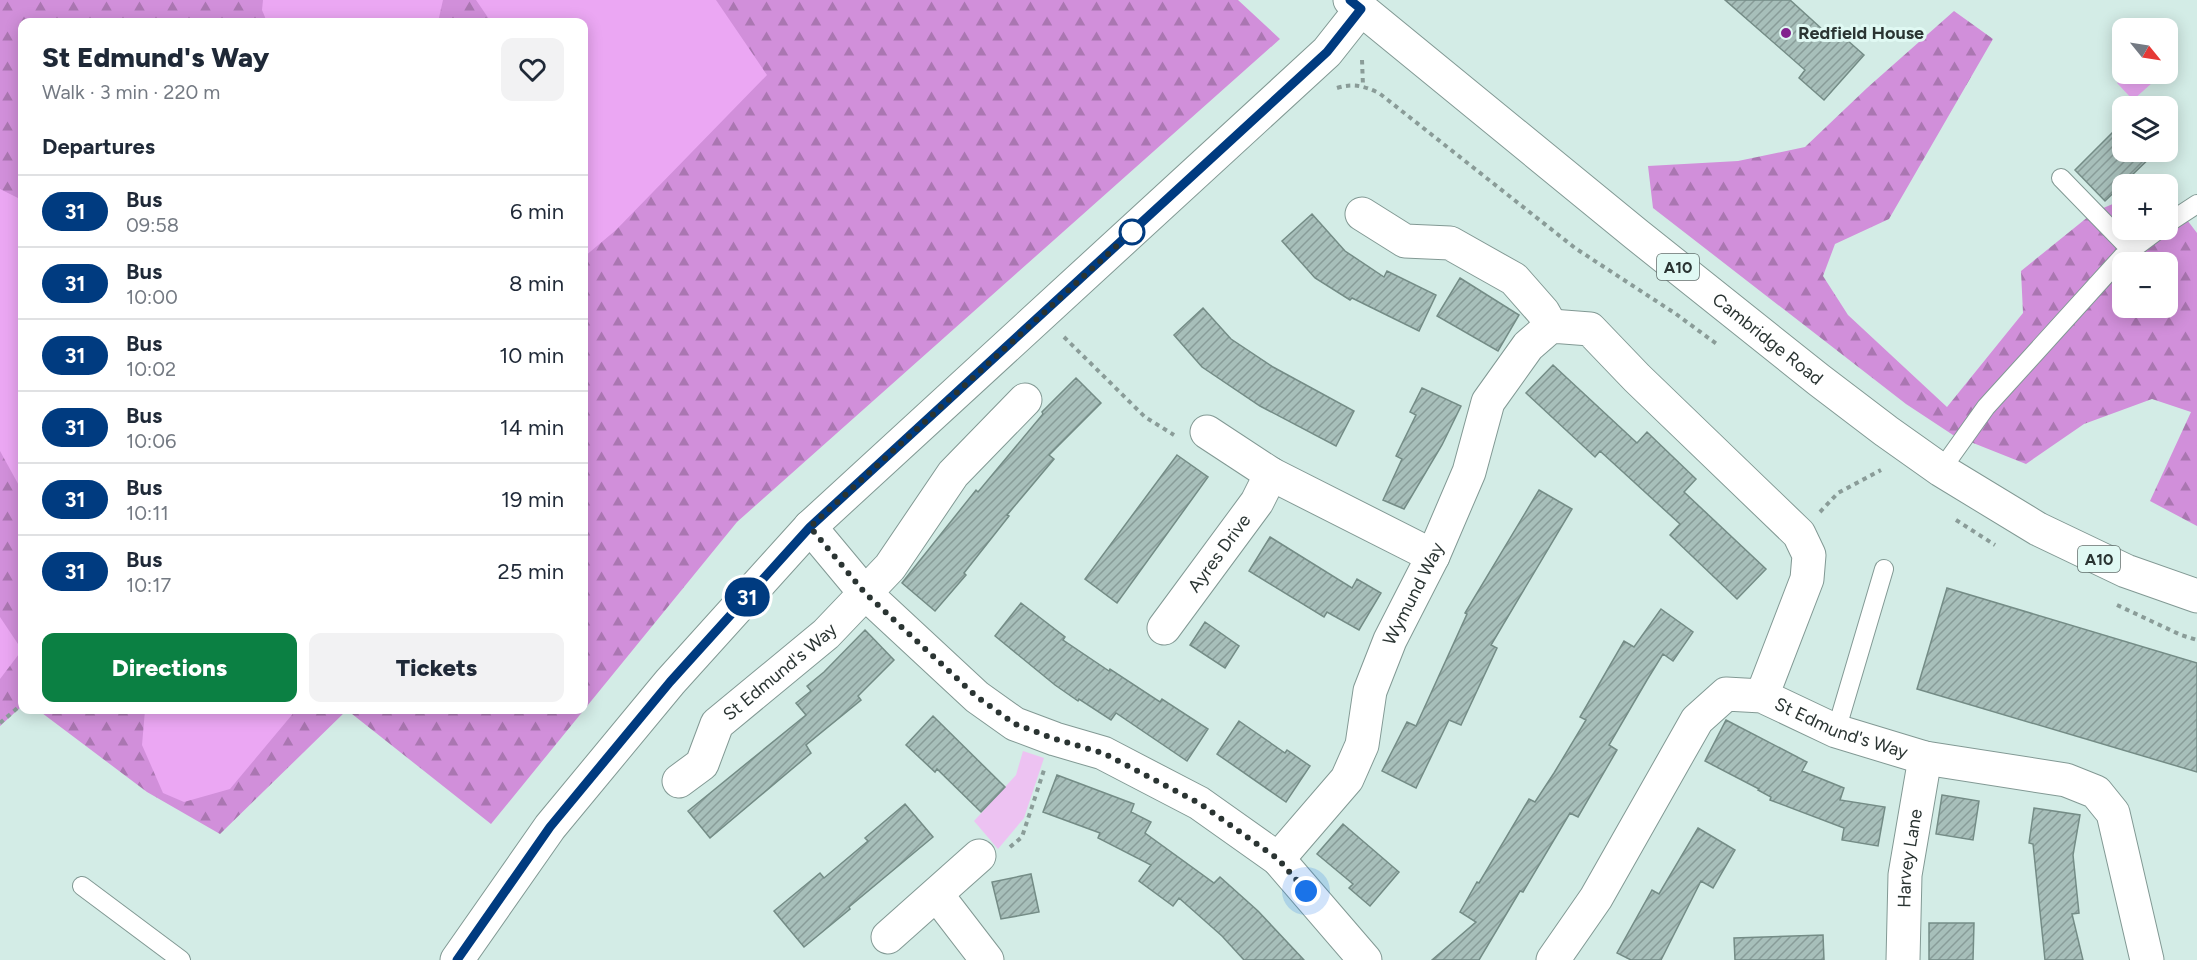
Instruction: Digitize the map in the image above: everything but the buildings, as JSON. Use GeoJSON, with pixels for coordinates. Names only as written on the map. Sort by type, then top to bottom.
{"type":"FeatureCollection","features":[{"type":"Feature","properties":{"kind":"main road","name":"Cambridge Road"},"geometry":{"type":"LineString","coordinates":[[1356,4],[1810,373],[1941,470],[2006,511],[2055,537],[2126,571],[2197,596]]}},
{"type":"Feature","properties":{"kind":"main road"},"geometry":{"type":"LineString","coordinates":[[458,960],[550,827],[670,682],[810,527],[1327,52],[1356,4]]}},
{"type":"Feature","properties":{"kind":"main road"},"geometry":{"type":"LineString","coordinates":[[1362,214],[1405,241],[1449,243],[1515,279],[1543,312],[1551,326],[1590,329],[1637,378],[1799,534],[1809,555],[1807,579],[1762,696]]}},
{"type":"Feature","properties":{"kind":"main road","name":"Wymund Way"},"geometry":{"type":"LineString","coordinates":[[1278,859],[1347,779],[1362,745],[1370,691],[1374,680],[1390,640],[1433,556],[1469,471],[1488,402],[1528,346],[1551,326]]}},
{"type":"Feature","properties":{"kind":"main road","name":"St Edmund's Way"},"geometry":{"type":"LineString","coordinates":[[679,780],[702,764],[717,724],[825,634],[890,567],[953,474],[1026,400]]}},
{"type":"Feature","properties":{"kind":"main road"},"geometry":{"type":"LineString","coordinates":[[1207,432],[1271,474],[1433,556]]}},
{"type":"Feature","properties":{"kind":"main road","name":"Ayres Drive"},"geometry":{"type":"LineString","coordinates":[[1164,628],[1257,502],[1271,474]]}},
{"type":"Feature","properties":{"kind":"main road"},"geometry":{"type":"LineString","coordinates":[[810,527],[865,593],[977,697],[1015,724],[1103,753],[1199,803],[1278,859],[1365,960]]}},
{"type":"Feature","properties":{"kind":"main road","name":"St Edmund's Way"},"geometry":{"type":"LineString","coordinates":[[1553,960],[1596,898],[1697,720],[1726,694],[1762,696],[1836,731],[1925,758],[2066,780],[2096,792],[2113,813],[2147,960]]}},
{"type":"Feature","properties":{"kind":"main road","name":"Harvey Lane"},"geometry":{"type":"LineString","coordinates":[[1903,960],[1905,875],[1925,758]]}},
{"type":"Feature","properties":{"kind":"main road"},"geometry":{"type":"LineString","coordinates":[[888,937],[979,856]]}},
{"type":"Feature","properties":{"kind":"main road"},"geometry":{"type":"LineString","coordinates":[[937,895],[987,960]]}},
{"type":"Feature","properties":{"kind":"lane"},"geometry":{"type":"LineString","coordinates":[[2061,177],[2131,250]]}},
{"type":"Feature","properties":{"kind":"lane"},"geometry":{"type":"LineString","coordinates":[[2178,216],[2197,204]]}},
{"type":"Feature","properties":{"kind":"lane"},"geometry":{"type":"LineString","coordinates":[[1941,470],[1986,407],[2122,257],[2144,240]]}},
{"type":"Feature","properties":{"kind":"lane"},"geometry":{"type":"LineString","coordinates":[[1836,731],[1884,569]]}},
{"type":"Feature","properties":{"kind":"lane"},"geometry":{"type":"LineString","coordinates":[[82,886],[181,960]]}},
{"type":"Feature","properties":{"kind":"path"},"geometry":{"type":"LineString","coordinates":[[1335,88],[1348,85],[1363,86],[1386,98],[1575,248],[1676,314],[1722,348]]}},
{"type":"Feature","properties":{"kind":"path"},"geometry":{"type":"LineString","coordinates":[[1062,334],[1145,417],[1186,442],[1207,432]]}},
{"type":"Feature","properties":{"kind":"path"},"geometry":{"type":"LineString","coordinates":[[1872,463],[1890,476]]}},
{"type":"Feature","properties":{"kind":"path"},"geometry":{"type":"LineString","coordinates":[[1799,534],[1838,493],[1881,470]]}},
{"type":"Feature","properties":{"kind":"path"},"geometry":{"type":"LineString","coordinates":[[1947,515],[2004,550]]}},
{"type":"Feature","properties":{"kind":"path"},"geometry":{"type":"LineString","coordinates":[[2108,601],[2181,636],[2197,640]]}},
{"type":"Feature","properties":{"kind":"path"},"geometry":{"type":"LineString","coordinates":[[0,723],[18,707]]}},
{"type":"Feature","properties":{"kind":"path"},"geometry":{"type":"LineString","coordinates":[[979,856],[1002,854],[1022,837],[1055,739]]}},
{"type":"Feature","properties":{"kind":"green space"},"geometry":{"type":"Polygon","coordinates":[[[0,0],[1238,0],[1280,39],[737,522],[588,705],[588,18],[18,18],[18,710],[0,726],[0,0]]]}},
{"type":"Feature","properties":{"kind":"green space"},"geometry":{"type":"Polygon","coordinates":[[[1954,11],[1993,39],[1889,219],[1835,244],[1823,276],[1848,315],[1947,407],[2023,313],[2021,271],[2094,212],[2112,204],[2112,240],[2178,240],[2178,208],[2197,233],[2197,526],[2150,501],[2191,412],[2152,399],[2084,424],[2026,464],[1953,435],[1906,404],[1653,208],[1648,166],[1738,161],[1805,147],[1954,11]]]}},
{"type":"Feature","properties":{"kind":"green space"},"geometry":{"type":"Polygon","coordinates":[[[43,714],[343,714],[220,834],[147,792],[43,714]]]}},
{"type":"Feature","properties":{"kind":"green space"},"geometry":{"type":"Polygon","coordinates":[[[352,714],[581,714],[491,824],[352,714]]]}},
{"type":"Feature","properties":{"kind":"shaded area"},"geometry":{"type":"Polygon","coordinates":[[[263,0],[443,0],[439,18],[265,18],[262,10],[263,0]]]}},
{"type":"Feature","properties":{"kind":"shaded area"},"geometry":{"type":"Polygon","coordinates":[[[476,0],[716,0],[767,75],[616,230],[588,254],[588,18],[488,18],[476,0]]]}},
{"type":"Feature","properties":{"kind":"shaded area"},"geometry":{"type":"Polygon","coordinates":[[[2118,84],[2151,84],[2137,96],[2129,96],[2118,84]]]}},
{"type":"Feature","properties":{"kind":"shaded area"},"geometry":{"type":"Polygon","coordinates":[[[0,189],[18,198],[18,484],[0,451],[0,189]]]}},
{"type":"Feature","properties":{"kind":"shaded area"},"geometry":{"type":"Polygon","coordinates":[[[0,617],[18,644],[18,655],[0,679],[0,617]]]}},
{"type":"Feature","properties":{"kind":"shaded area"},"geometry":{"type":"Polygon","coordinates":[[[145,714],[293,714],[230,789],[184,802],[163,793],[142,745],[145,714]]]}},
{"type":"Feature","properties":{"kind":"shaded area"},"geometry":{"type":"Polygon","coordinates":[[[1023,751],[1044,758],[1024,818],[998,849],[974,821],[1016,775],[1023,751]]]}},
{"type":"Feature","properties":{"kind":"bus line","name":"31"},"geometry":{"type":"LineString","coordinates":[[457,960],[550,827],[670,682],[810,527],[1327,52],[1361,9],[1350,0]]}},
{"type":"Feature","properties":{"kind":"place","name":"Redfield House"},"geometry":{"type":"Point","coordinates":[1786,33]}},
{"type":"Feature","properties":{"kind":"route"},"geometry":{"type":"LineString","coordinates":[[1132,232],[810,527],[865,593],[977,697],[1015,724],[1103,753],[1199,803],[1278,859],[1306,891]]}}]}
